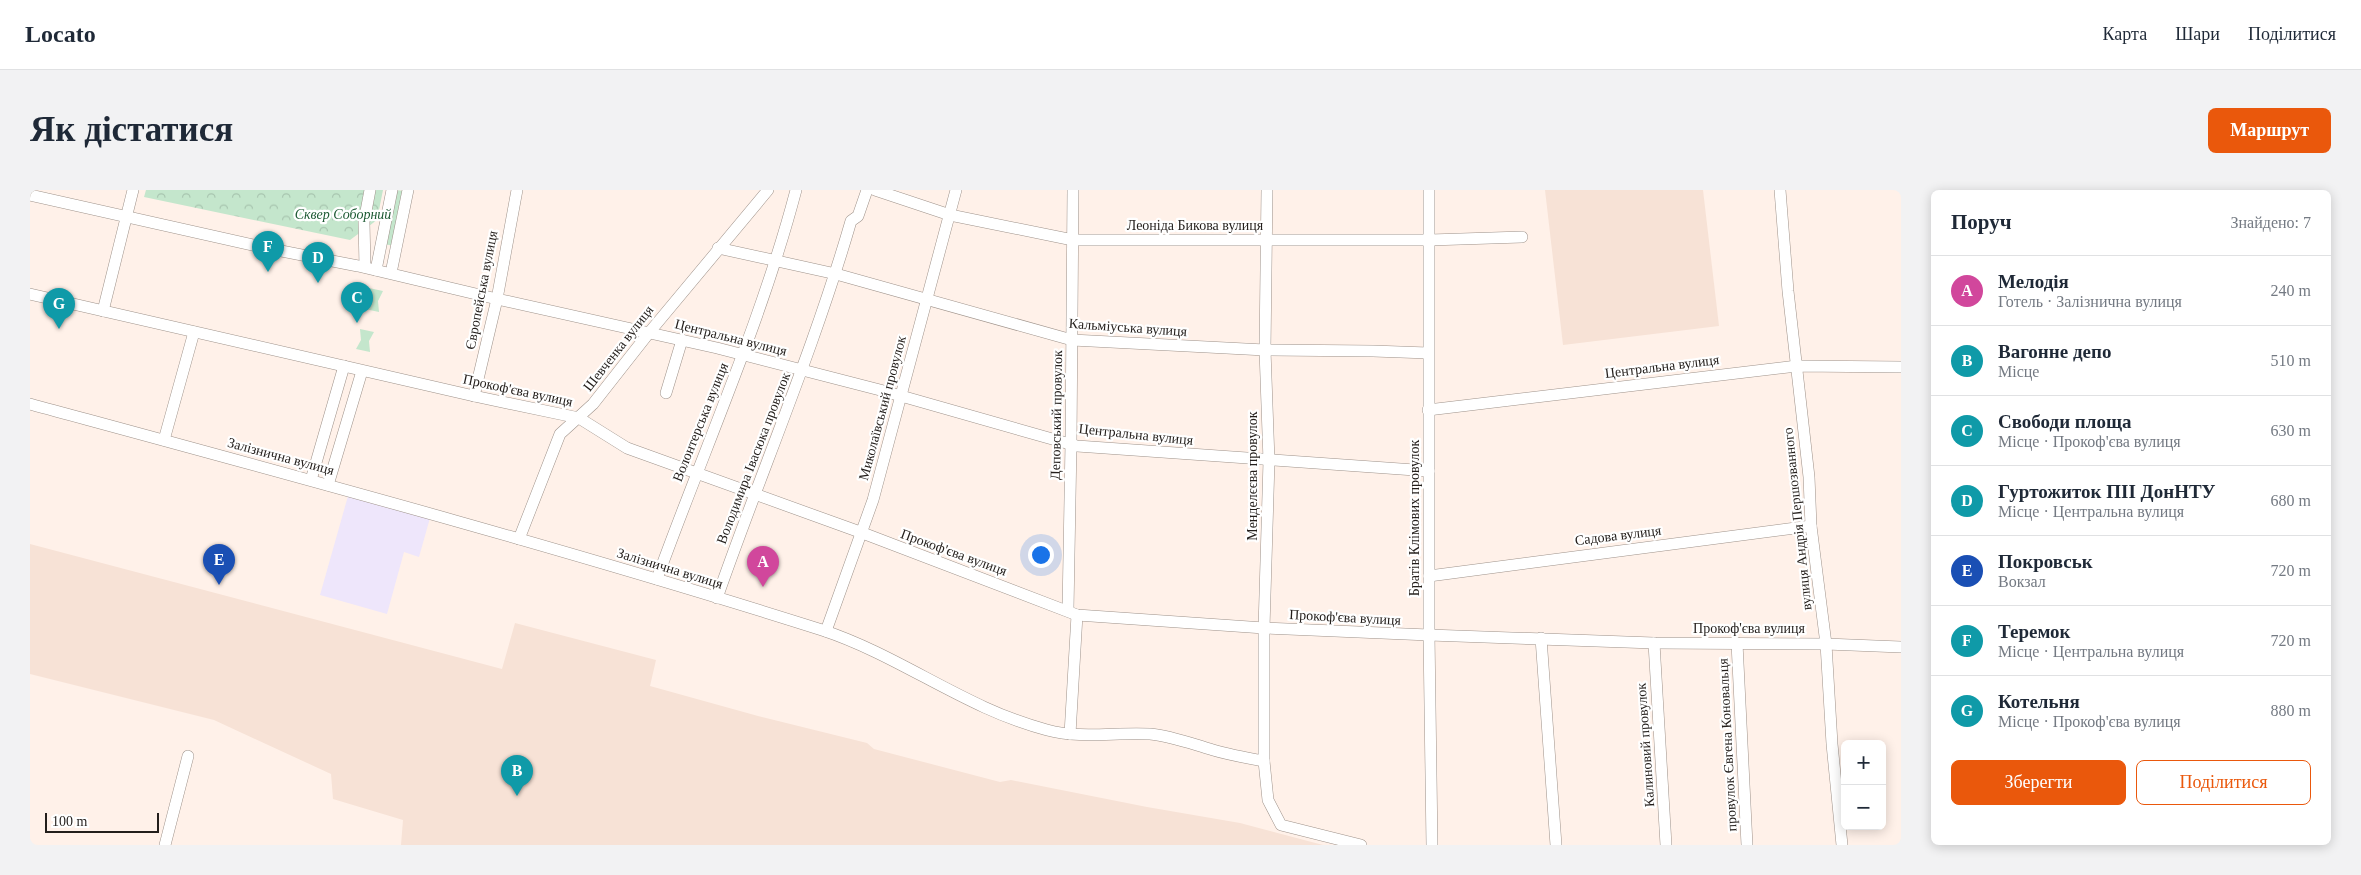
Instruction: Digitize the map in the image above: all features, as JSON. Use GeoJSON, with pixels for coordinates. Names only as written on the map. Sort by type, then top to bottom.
{"type":"FeatureCollection","features":[{"type":"Feature","properties":{"kind":"street"},"geometry":{"type":"LineString","coordinates":[[103,311],[133,190]]}},
{"type":"Feature","properties":{"kind":"street"},"geometry":{"type":"LineString","coordinates":[[370,190],[364,222],[370,269]]}},
{"type":"Feature","properties":{"kind":"street"},"geometry":{"type":"LineString","coordinates":[[370,269],[392,190]]}},
{"type":"Feature","properties":{"kind":"street"},"geometry":{"type":"LineString","coordinates":[[391,273],[408,190]]}},
{"type":"Feature","properties":{"kind":"street","name":"Європейська вулиця"},"geometry":{"type":"LineString","coordinates":[[474,396],[497,299],[517,190]]}},
{"type":"Feature","properties":{"kind":"street","name":"Шевченка вулиця"},"geometry":{"type":"LineString","coordinates":[[519,539],[560,434],[593,404],[718,248],[768,190]]}},
{"type":"Feature","properties":{"kind":"street","name":"Волонтерська вулиця"},"geometry":{"type":"LineString","coordinates":[[657,579],[695,473],[743,355],[776,262],[796,190]]}},
{"type":"Feature","properties":{"kind":"street","name":"Володимира Івасюка провулок"},"geometry":{"type":"LineString","coordinates":[[717,598],[754,494],[802,371],[836,274],[851,221],[858,216],[867,190]]}},
{"type":"Feature","properties":{"kind":"street","name":"Леоніда Бикова вулиця"},"geometry":{"type":"LineString","coordinates":[[875,190],[950,215],[1073,240],[1430,240],[1522,237]]}},
{"type":"Feature","properties":{"kind":"street","name":"Миколаївський провулок"},"geometry":{"type":"LineString","coordinates":[[826,632],[860,532],[873,500],[956,190]]}},
{"type":"Feature","properties":{"kind":"street","name":"Деповський провулок"},"geometry":{"type":"LineString","coordinates":[[1070,734],[1072,613],[1072,190]]}},
{"type":"Feature","properties":{"kind":"street","name":"Менделєєва провулок"},"geometry":{"type":"LineString","coordinates":[[1264,761],[1264,628],[1268,461],[1265,350],[1268,240],[1266,190]]}},
{"type":"Feature","properties":{"kind":"street","name":"Братів Клімових провулок"},"geometry":{"type":"LineString","coordinates":[[1430,190],[1428,410],[1432,845]]}},
{"type":"Feature","properties":{"kind":"street","name":"вулиця Андрія Першозванного"},"geometry":{"type":"LineString","coordinates":[[1780,190],[1809,477],[1811,526],[1826,644],[1832,744],[1842,845]]}},
{"type":"Feature","properties":{"kind":"street","name":"Центральна вулиця"},"geometry":{"type":"LineString","coordinates":[[30,195],[266,248],[391,273],[648,334],[682,340],[900,396],[1078,446],[1429,471]]}},
{"type":"Feature","properties":{"kind":"street","name":"Кальміуська вулиця"},"geometry":{"type":"LineString","coordinates":[[718,248],[836,274],[928,298],[1072,340],[1265,350],[1373,350],[1428,353]]}},
{"type":"Feature","properties":{"kind":"street","name":"Прокоф'єва вулиця"},"geometry":{"type":"LineString","coordinates":[[30,294],[362,371],[579,418],[627,448],[860,532],[1072,613],[1264,628],[1429,635],[1654,643],[1826,644],[1901,647]]}},
{"type":"Feature","properties":{"kind":"street"},"geometry":{"type":"LineString","coordinates":[[164,440],[194,332]]}},
{"type":"Feature","properties":{"kind":"street"},"geometry":{"type":"LineString","coordinates":[[666,393],[682,340]]}},
{"type":"Feature","properties":{"kind":"street"},"geometry":{"type":"LineString","coordinates":[[311,480],[344,366]]}},
{"type":"Feature","properties":{"kind":"street","name":"Центральна вулиця"},"geometry":{"type":"LineString","coordinates":[[1428,410],[1797,366],[1901,367]]}},
{"type":"Feature","properties":{"kind":"street"},"geometry":{"type":"LineString","coordinates":[[328,485],[362,371]]}},
{"type":"Feature","properties":{"kind":"street","name":"Залізнична вулиця"},"geometry":{"type":"LineString","coordinates":[[30,404],[311,480],[519,539],[657,579],[826,632],[876,651],[960,696],[1045,730],[1070,734],[1151,734],[1264,761]]}},
{"type":"Feature","properties":{"kind":"street","name":"Садова вулиця"},"geometry":{"type":"LineString","coordinates":[[1429,576],[1811,526]]}},
{"type":"Feature","properties":{"kind":"street"},"geometry":{"type":"LineString","coordinates":[[1541,638],[1556,845]]}},
{"type":"Feature","properties":{"kind":"street","name":"Калиновий провулок"},"geometry":{"type":"LineString","coordinates":[[1654,643],[1666,845]]}},
{"type":"Feature","properties":{"kind":"street","name":"провулок Євгена Коновальця"},"geometry":{"type":"LineString","coordinates":[[1737,643],[1747,845]]}},
{"type":"Feature","properties":{"kind":"street"},"geometry":{"type":"LineString","coordinates":[[164,845],[188,756]]}},
{"type":"Feature","properties":{"kind":"street"},"geometry":{"type":"LineString","coordinates":[[1264,761],[1268,800],[1281,825],[1361,845]]}},
{"type":"Feature","properties":{"kind":"shaded area"},"geometry":{"type":"Polygon","coordinates":[[[1545,190],[1703,190],[1719,326],[1563,345],[1545,190]]]}},
{"type":"Feature","properties":{"kind":"shaded area"},"geometry":{"type":"Polygon","coordinates":[[[348,496],[430,518],[419,557],[404,552],[387,614],[320,595],[348,496]]]}},
{"type":"Feature","properties":{"kind":"shaded area"},"geometry":{"type":"Polygon","coordinates":[[[30,544],[502,669],[515,623],[656,660],[650,686],[758,716],[867,743],[874,749],[1000,782],[1011,780],[1240,823],[1323,845],[401,845],[403,820],[333,799],[331,774],[214,720],[30,674],[30,544]]]}},
{"type":"Feature","properties":{"kind":"green space","name":"Сквер Соборний"},"geometry":{"type":"Polygon","coordinates":[[[146,190],[383,190],[377,220],[350,240],[144,197],[146,190]]]}},
{"type":"Feature","properties":{"kind":"green space"},"geometry":{"type":"Polygon","coordinates":[[[395,190],[405,191],[394,246],[384,244],[395,190]]]}},
{"type":"Feature","properties":{"kind":"green space"},"geometry":{"type":"Polygon","coordinates":[[[369,288],[383,291],[378,301],[379,312],[365,309],[370,299],[369,288]]]}},
{"type":"Feature","properties":{"kind":"green space"},"geometry":{"type":"Polygon","coordinates":[[[360,329],[374,332],[369,341],[370,352],[356,349],[361,340],[360,329]]]}},
{"type":"Feature","properties":{"kind":"place","name":"Теремок"},"geometry":{"type":"Point","coordinates":[268,272]}},
{"type":"Feature","properties":{"kind":"place","name":"Гуртожиток ПІІ ДонНТУ"},"geometry":{"type":"Point","coordinates":[318,283]}},
{"type":"Feature","properties":{"kind":"place","name":"Свободи площа"},"geometry":{"type":"Point","coordinates":[357,323]}},
{"type":"Feature","properties":{"kind":"place","name":"Котельня"},"geometry":{"type":"Point","coordinates":[59,329]}},
{"type":"Feature","properties":{"kind":"place","name":"Покровськ"},"geometry":{"type":"Point","coordinates":[219,585]}},
{"type":"Feature","properties":{"kind":"place","name":"Мелодія"},"geometry":{"type":"Point","coordinates":[763,587]}},
{"type":"Feature","properties":{"kind":"place","name":"Вагонне депо"},"geometry":{"type":"Point","coordinates":[517,796]}}]}
